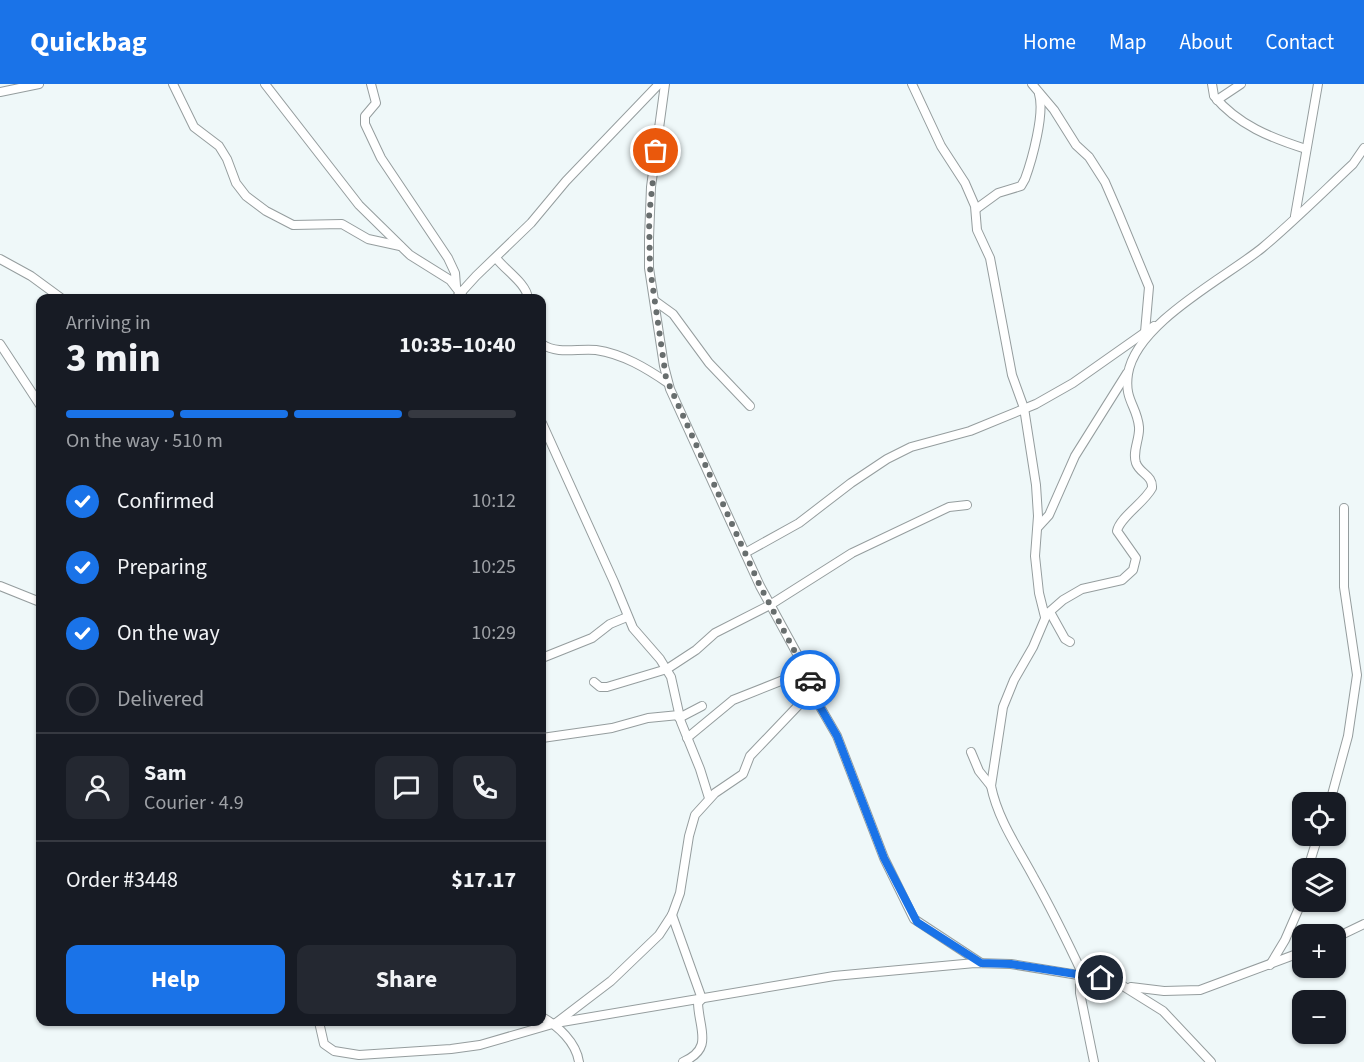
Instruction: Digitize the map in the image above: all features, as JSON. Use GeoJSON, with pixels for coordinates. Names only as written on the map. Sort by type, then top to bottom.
{"type":"FeatureCollection","features":[{"type":"Feature","properties":{"kind":"street"},"geometry":{"type":"LineString","coordinates":[[0,92],[39,84]]}},
{"type":"Feature","properties":{"kind":"street"},"geometry":{"type":"LineString","coordinates":[[173,84],[194,128],[219,146],[227,159],[236,183],[246,195],[266,211],[293,225],[342,224],[368,239],[400,246]]}},
{"type":"Feature","properties":{"kind":"street"},"geometry":{"type":"LineString","coordinates":[[265,84],[352,198],[400,246],[459,294]]}},
{"type":"Feature","properties":{"kind":"street"},"geometry":{"type":"LineString","coordinates":[[371,84],[376,103],[364,118],[364,124],[381,158],[448,258],[455,273],[459,294]]}},
{"type":"Feature","properties":{"kind":"street"},"geometry":{"type":"LineString","coordinates":[[459,294],[531,223],[566,181],[659,84]]}},
{"type":"Feature","properties":{"kind":"street"},"geometry":{"type":"LineString","coordinates":[[665,84],[649,217],[650,268],[668,383],[745,554],[806,671],[819,705],[837,736],[884,858],[914,919],[981,963]]}},
{"type":"Feature","properties":{"kind":"street"},"geometry":{"type":"LineString","coordinates":[[912,84],[941,146],[964,183],[975,209],[977,230],[990,258],[1012,375],[1024,408],[1036,485],[1038,527],[1035,556],[1041,604],[1065,639],[1070,642]]}},
{"type":"Feature","properties":{"kind":"street"},"geometry":{"type":"LineString","coordinates":[[1212,84],[1212,94],[1217,100],[1245,123],[1263,134],[1306,149]]}},
{"type":"Feature","properties":{"kind":"street"},"geometry":{"type":"LineString","coordinates":[[1217,100],[1241,84]]}},
{"type":"Feature","properties":{"kind":"street"},"geometry":{"type":"LineString","coordinates":[[1295,217],[1300,200],[1306,149],[1318,84]]}},
{"type":"Feature","properties":{"kind":"street"},"geometry":{"type":"LineString","coordinates":[[975,209],[998,194],[1021,186],[1026,179],[1041,108],[1035,87]]}},
{"type":"Feature","properties":{"kind":"street"},"geometry":{"type":"LineString","coordinates":[[1035,87],[1100,174],[1131,239],[1149,287],[1145,332]]}},
{"type":"Feature","properties":{"kind":"street"},"geometry":{"type":"LineString","coordinates":[[1038,527],[1049,515],[1075,456],[1154,330],[1205,286],[1261,249],[1353,164],[1364,148]]}},
{"type":"Feature","properties":{"kind":"street"},"geometry":{"type":"LineString","coordinates":[[495,258],[524,286],[527,294]]}},
{"type":"Feature","properties":{"kind":"street"},"geometry":{"type":"LineString","coordinates":[[0,260],[31,276],[56,294]]}},
{"type":"Feature","properties":{"kind":"street"},"geometry":{"type":"LineString","coordinates":[[654,301],[673,314],[709,363],[750,406]]}},
{"type":"Feature","properties":{"kind":"street"},"geometry":{"type":"LineString","coordinates":[[745,554],[799,523],[850,483],[900,452],[970,431],[1024,408],[1073,383],[1170,316]]}},
{"type":"Feature","properties":{"kind":"street"},"geometry":{"type":"LineString","coordinates":[[0,344],[36,399]]}},
{"type":"Feature","properties":{"kind":"street"},"geometry":{"type":"LineString","coordinates":[[546,346],[558,350],[595,350],[610,353],[650,371],[668,383]]}},
{"type":"Feature","properties":{"kind":"street"},"geometry":{"type":"LineString","coordinates":[[991,786],[1003,707],[1047,614],[1063,600],[1087,587],[1122,580],[1135,567],[1136,558],[1120,538],[1118,526],[1145,499],[1153,483],[1138,466],[1135,458],[1139,429],[1138,419],[1127,394],[1128,371]]}},
{"type":"Feature","properties":{"kind":"street"},"geometry":{"type":"LineString","coordinates":[[546,432],[614,582],[627,618],[638,637],[667,669],[673,683],[679,716],[709,798]]}},
{"type":"Feature","properties":{"kind":"street"},"geometry":{"type":"LineString","coordinates":[[594,682],[600,687],[607,687],[667,669],[696,650],[715,633],[770,605],[852,553],[950,507],[968,505]]}},
{"type":"Feature","properties":{"kind":"street"},"geometry":{"type":"LineString","coordinates":[[1333,792],[1348,736],[1357,675],[1344,587],[1344,508]]}},
{"type":"Feature","properties":{"kind":"street"},"geometry":{"type":"LineString","coordinates":[[0,586],[36,600]]}},
{"type":"Feature","properties":{"kind":"street"},"geometry":{"type":"LineString","coordinates":[[546,656],[592,638],[610,624],[627,618]]}},
{"type":"Feature","properties":{"kind":"street"},"geometry":{"type":"LineString","coordinates":[[687,738],[733,700],[806,671]]}},
{"type":"Feature","properties":{"kind":"street"},"geometry":{"type":"LineString","coordinates":[[555,1023],[623,969],[659,935],[672,915],[680,893],[690,828],[695,815],[726,783],[743,774],[750,756],[814,689]]}},
{"type":"Feature","properties":{"kind":"street"},"geometry":{"type":"LineString","coordinates":[[546,737],[612,728],[648,718],[679,716],[702,706]]}},
{"type":"Feature","properties":{"kind":"street"},"geometry":{"type":"LineString","coordinates":[[971,752],[980,771],[991,786],[1011,838],[1044,897],[1082,976],[1080,993],[1094,1062]]}},
{"type":"Feature","properties":{"kind":"street"},"geometry":{"type":"LineString","coordinates":[[1270,965],[1285,940],[1297,912]]}},
{"type":"Feature","properties":{"kind":"street"},"geometry":{"type":"LineString","coordinates":[[672,915],[702,999]]}},
{"type":"Feature","properties":{"kind":"street"},"geometry":{"type":"LineString","coordinates":[[1346,933],[1364,924]]}},
{"type":"Feature","properties":{"kind":"street"},"geometry":{"type":"LineString","coordinates":[[1127,987],[1164,991],[1200,990],[1292,956]]}},
{"type":"Feature","properties":{"kind":"street"},"geometry":{"type":"LineString","coordinates":[[546,1025],[834,976],[981,963],[1011,964],[1116,981],[1170,1017],[1211,1062]]}},
{"type":"Feature","properties":{"kind":"street"},"geometry":{"type":"LineString","coordinates":[[683,1062],[697,1055],[702,1048],[698,1003],[702,999]]}},
{"type":"Feature","properties":{"kind":"street"},"geometry":{"type":"LineString","coordinates":[[546,1019],[555,1023],[573,1046],[579,1062]]}},
{"type":"Feature","properties":{"kind":"street"},"geometry":{"type":"LineString","coordinates":[[320,1026],[322,1039],[327,1048],[359,1055],[467,1047],[544,1026]]}},
{"type":"Feature","properties":{"kind":"way so far"},"geometry":{"type":"LineString","coordinates":[[656,151],[649,217],[650,268],[666,378],[760,586],[810,680]]}},
{"type":"Feature","properties":{"kind":"route"},"geometry":{"type":"LineString","coordinates":[[810,680],[819,705],[837,736],[884,858],[914,919],[981,963],[1011,964],[1101,978]]}}]}
